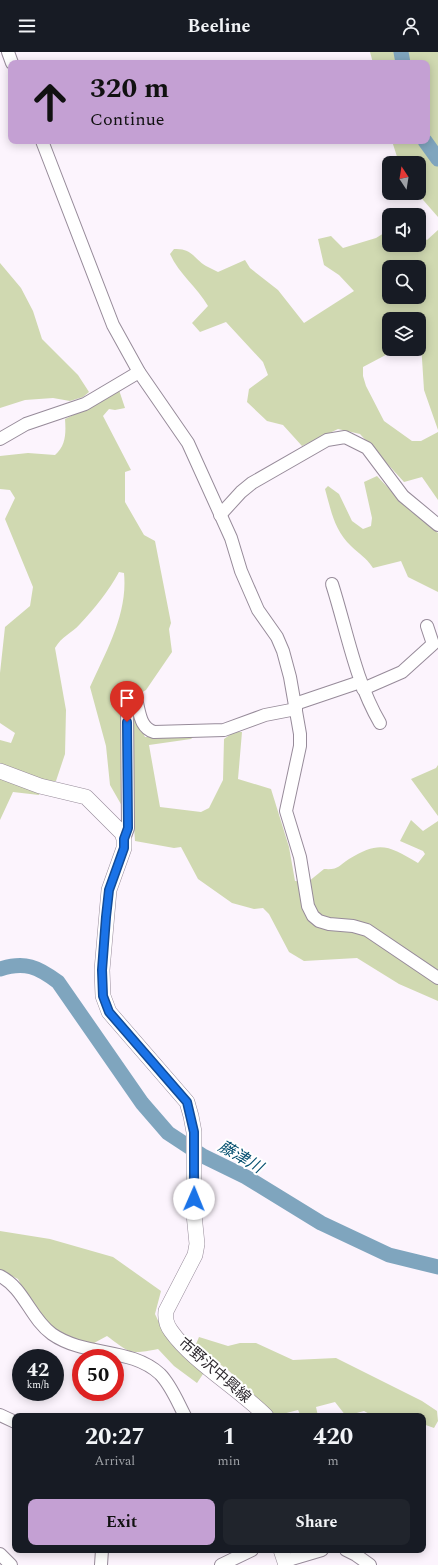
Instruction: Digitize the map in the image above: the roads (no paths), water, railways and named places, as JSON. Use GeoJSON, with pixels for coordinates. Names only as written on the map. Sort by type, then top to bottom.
{"type":"FeatureCollection","features":[{"type":"Feature","properties":{"kind":"main road"},"geometry":{"type":"LineString","coordinates":[[0,771],[40,786],[86,797],[122,833],[124,839]]}},
{"type":"Feature","properties":{"kind":"main road","name":"市野沢中興線"},"geometry":{"type":"LineString","coordinates":[[124,839],[124,848],[109,890],[102,970],[103,996],[109,1012],[187,1102],[194,1132],[196,1250],[195,1255],[166,1311],[165,1320],[170,1330],[188,1350],[246,1396],[263,1413]]}},
{"type":"Feature","properties":{"kind":"street"},"geometry":{"type":"LineString","coordinates":[[43,144],[113,325],[139,372],[188,443],[220,515],[258,610],[277,637],[283,651],[296,707],[300,746],[286,811],[300,857],[308,906],[313,916],[329,924],[353,926],[367,930],[438,978]]}},
{"type":"Feature","properties":{"kind":"street"},"geometry":{"type":"LineString","coordinates":[[0,439],[26,424],[85,404],[139,372]]}},
{"type":"Feature","properties":{"kind":"street"},"geometry":{"type":"LineString","coordinates":[[220,515],[241,492],[252,483],[327,440],[345,437],[367,448],[403,496],[438,525]]}},
{"type":"Feature","properties":{"kind":"street"},"geometry":{"type":"LineString","coordinates":[[332,584],[361,686],[380,723]]}},
{"type":"Feature","properties":{"kind":"street"},"geometry":{"type":"LineString","coordinates":[[124,839],[128,828],[129,741],[127,703],[131,700],[137,703],[143,725],[148,730],[154,732],[224,730],[265,715],[296,707],[402,672],[432,644],[427,626]]}},
{"type":"Feature","properties":{"kind":"street"},"geometry":{"type":"LineString","coordinates":[[0,1276],[14,1284],[34,1316],[53,1334],[80,1348],[132,1358],[161,1375],[184,1413]]}},
{"type":"Feature","properties":{"kind":"street"},"geometry":{"type":"LineString","coordinates":[[0,1415],[12,1421]]}},
{"type":"Feature","properties":{"kind":"street"},"geometry":{"type":"LineString","coordinates":[[91,1565],[101,1565],[102,1553]]}},
{"type":"Feature","properties":{"kind":"street"},"geometry":{"type":"LineString","coordinates":[[221,1565],[246,1553]]}},
{"type":"Feature","properties":{"kind":"street"},"geometry":{"type":"LineString","coordinates":[[284,1559],[309,1553]]}},
{"type":"Feature","properties":{"kind":"street"},"geometry":{"type":"LineString","coordinates":[[352,1553],[370,1565]]}},
{"type":"Feature","properties":{"kind":"street"},"geometry":{"type":"LineString","coordinates":[[0,1554],[11,1565]]}},
{"type":"Feature","properties":{"kind":"waterway"},"geometry":{"type":"LineString","coordinates":[[401,52],[402,60]]}},
{"type":"Feature","properties":{"kind":"waterway"},"geometry":{"type":"LineString","coordinates":[[427,144],[438,159]]}},
{"type":"Feature","properties":{"kind":"waterway","name":"藤津川"},"geometry":{"type":"LineString","coordinates":[[0,969],[17,966],[31,967],[58,982],[142,1103],[168,1133],[203,1156],[246,1177],[321,1223],[389,1255],[438,1267]]}}]}
